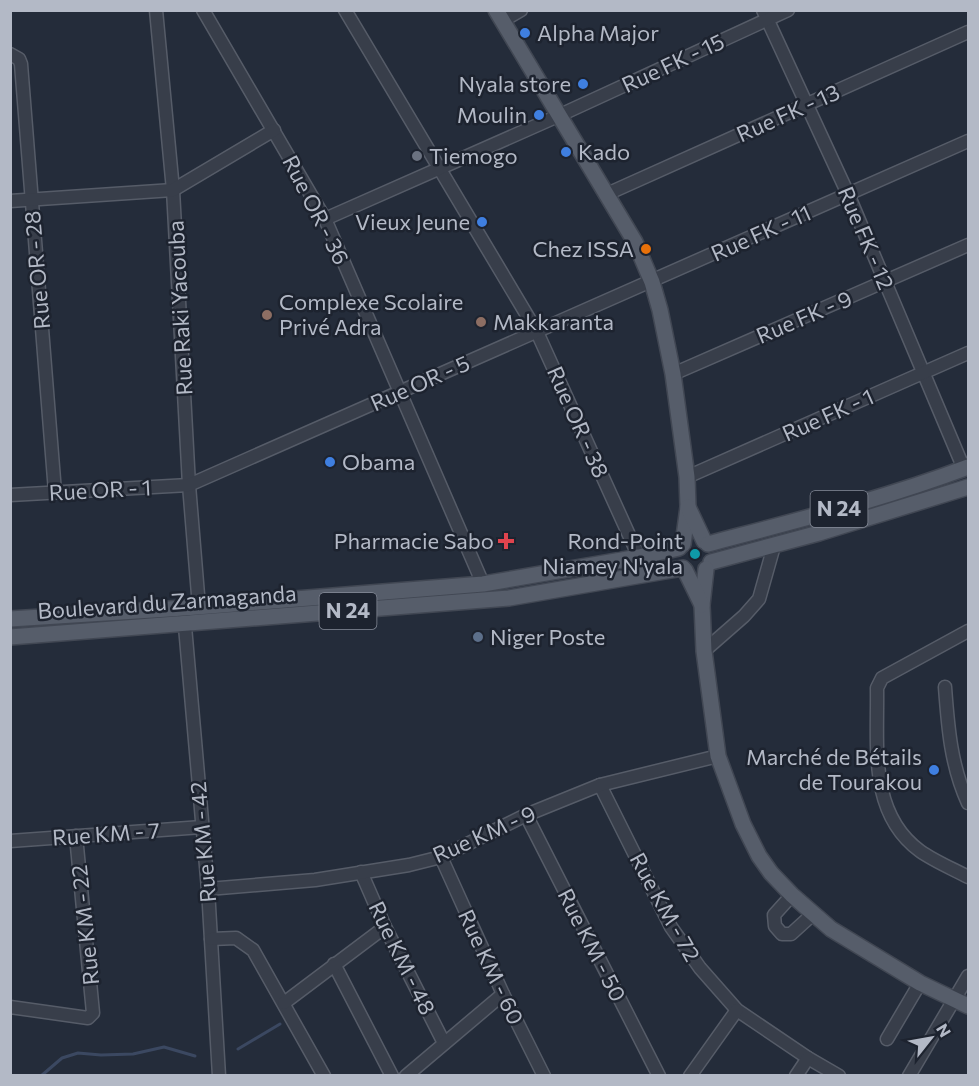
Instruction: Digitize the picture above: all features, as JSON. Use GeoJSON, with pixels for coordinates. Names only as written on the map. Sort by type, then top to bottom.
{"type":"FeatureCollection","features":[{"type":"Feature","properties":{"kind":"main road"},"geometry":{"type":"LineString","coordinates":[[499,16],[635,242],[652,282],[666,331],[687,477],[688,507],[678,559],[702,606]]}},
{"type":"Feature","properties":{"kind":"main road","name":"N 24"},"geometry":{"type":"LineString","coordinates":[[706,542],[818,515],[966,468]]}},
{"type":"Feature","properties":{"kind":"main road","name":"N 24"},"geometry":{"type":"LineString","coordinates":[[709,566],[969,487]]}},
{"type":"Feature","properties":{"kind":"main road"},"geometry":{"type":"LineString","coordinates":[[688,507],[712,553],[702,606],[704,651],[718,756],[743,824],[759,856],[771,873],[792,895],[831,929],[920,983],[969,1006]]}},
{"type":"Feature","properties":{"kind":"main road"},"geometry":{"type":"LineString","coordinates":[[681,546],[696,538],[706,542]]}},
{"type":"Feature","properties":{"kind":"main road","name":"Boulevard du Zarmaganda"},"geometry":{"type":"LineString","coordinates":[[10,637],[189,613],[483,584],[639,558],[681,546]]}},
{"type":"Feature","properties":{"kind":"main road"},"geometry":{"type":"LineString","coordinates":[[684,569],[693,573],[709,566]]}},
{"type":"Feature","properties":{"kind":"main road","name":"Boulevard du Zarmaganda"},"geometry":{"type":"LineString","coordinates":[[10,619],[509,598],[684,569]]}},
{"type":"Feature","properties":{"kind":"street","name":"Rue Raki Yacouba"},"geometry":{"type":"LineString","coordinates":[[156,10],[173,190],[189,485],[189,613]]}},
{"type":"Feature","properties":{"kind":"street","name":"Rue OR - 36"},"geometry":{"type":"LineString","coordinates":[[203,10],[325,219],[483,584]]}},
{"type":"Feature","properties":{"kind":"street","name":"Rue OR - 38"},"geometry":{"type":"LineString","coordinates":[[345,10],[537,332],[639,558]]}},
{"type":"Feature","properties":{"kind":"street"},"geometry":{"type":"LineString","coordinates":[[499,16],[521,10]]}},
{"type":"Feature","properties":{"kind":"street","name":"Rue FK - 15"},"geometry":{"type":"LineString","coordinates":[[325,219],[558,116],[765,15],[788,10]]}},
{"type":"Feature","properties":{"kind":"street","name":"Rue FK - 12"},"geometry":{"type":"LineString","coordinates":[[765,15],[848,194],[966,468]]}},
{"type":"Feature","properties":{"kind":"street","name":"Rue FK - 13"},"geometry":{"type":"LineString","coordinates":[[606,194],[969,32]]}},
{"type":"Feature","properties":{"kind":"street","name":"Rue OR - 28"},"geometry":{"type":"LineString","coordinates":[[10,54],[19,59],[21,63],[55,492]]}},
{"type":"Feature","properties":{"kind":"street"},"geometry":{"type":"LineString","coordinates":[[10,201],[173,190],[274,130]]}},
{"type":"Feature","properties":{"kind":"street","name":"Rue FK - 11"},"geometry":{"type":"LineString","coordinates":[[652,282],[969,141]]}},
{"type":"Feature","properties":{"kind":"street","name":"Rue FK - 9"},"geometry":{"type":"LineString","coordinates":[[673,374],[969,245]]}},
{"type":"Feature","properties":{"kind":"street","name":"Rue OR - 5"},"geometry":{"type":"LineString","coordinates":[[189,485],[652,282]]}},
{"type":"Feature","properties":{"kind":"street","name":"Rue FK - 1"},"geometry":{"type":"LineString","coordinates":[[687,477],[969,353]]}},
{"type":"Feature","properties":{"kind":"street","name":"Rue OR - 1"},"geometry":{"type":"LineString","coordinates":[[10,495],[189,485]]}},
{"type":"Feature","properties":{"kind":"street"},"geometry":{"type":"LineString","coordinates":[[704,651],[744,616],[759,599],[774,546]]}},
{"type":"Feature","properties":{"kind":"street","name":"Rue KM - 42"},"geometry":{"type":"LineString","coordinates":[[189,613],[219,1076]]}},
{"type":"Feature","properties":{"kind":"street"},"geometry":{"type":"LineString","coordinates":[[969,631],[882,678],[877,688],[879,781],[884,803],[891,819],[907,840],[921,852],[969,877]]}},
{"type":"Feature","properties":{"kind":"street"},"geometry":{"type":"LineString","coordinates":[[945,687],[948,737],[959,783],[969,803]]}},
{"type":"Feature","properties":{"kind":"street","name":"Rue KM - 9"},"geometry":{"type":"LineString","coordinates":[[208,889],[265,886],[409,865],[441,857],[526,815],[600,785],[718,756]]}},
{"type":"Feature","properties":{"kind":"street","name":"Rue KM - 72"},"geometry":{"type":"LineString","coordinates":[[600,785],[671,927],[700,969],[737,1010],[839,1076]]}},
{"type":"Feature","properties":{"kind":"street","name":"Rue KM - 50"},"geometry":{"type":"LineString","coordinates":[[526,815],[659,1076]]}},
{"type":"Feature","properties":{"kind":"street","name":"Rue KM - 7"},"geometry":{"type":"LineString","coordinates":[[10,841],[202,826]]}},
{"type":"Feature","properties":{"kind":"street","name":"Rue KM - 22"},"geometry":{"type":"LineString","coordinates":[[10,1007],[88,1018],[93,1013],[76,836]]}},
{"type":"Feature","properties":{"kind":"street","name":"Rue KM - 60"},"geometry":{"type":"LineString","coordinates":[[441,857],[503,994],[544,1076]]}},
{"type":"Feature","properties":{"kind":"street","name":"Rue KM - 48"},"geometry":{"type":"LineString","coordinates":[[361,872],[385,927],[444,1043]]}},
{"type":"Feature","properties":{"kind":"street"},"geometry":{"type":"LineString","coordinates":[[792,895],[774,915],[775,926],[782,934],[791,934],[813,914]]}},
{"type":"Feature","properties":{"kind":"street"},"geometry":{"type":"LineString","coordinates":[[284,1003],[385,927]]}},
{"type":"Feature","properties":{"kind":"street"},"geometry":{"type":"LineString","coordinates":[[211,939],[236,938],[253,950],[324,1076]]}},
{"type":"Feature","properties":{"kind":"street"},"geometry":{"type":"LineString","coordinates":[[334,964],[392,1076]]}},
{"type":"Feature","properties":{"kind":"street"},"geometry":{"type":"LineString","coordinates":[[909,1076],[969,976]]}},
{"type":"Feature","properties":{"kind":"street"},"geometry":{"type":"LineString","coordinates":[[887,1039],[920,983]]}},
{"type":"Feature","properties":{"kind":"street"},"geometry":{"type":"LineString","coordinates":[[406,1076],[503,994]]}},
{"type":"Feature","properties":{"kind":"street"},"geometry":{"type":"LineString","coordinates":[[690,1076],[737,1010]]}},
{"type":"Feature","properties":{"kind":"street"},"geometry":{"type":"LineString","coordinates":[[796,1076],[808,1058]]}},
{"type":"Feature","properties":{"kind":"waterway"},"geometry":{"type":"LineString","coordinates":[[238,1049],[280,1024]]}},
{"type":"Feature","properties":{"kind":"waterway"},"geometry":{"type":"LineString","coordinates":[[41,1076],[62,1058],[78,1053],[133,1054],[164,1047],[195,1056]]}},
{"type":"Feature","properties":{"kind":"place","name":"Alpha Major"},"geometry":{"type":"Point","coordinates":[525,33]}},
{"type":"Feature","properties":{"kind":"place","name":"Nyala store"},"geometry":{"type":"Point","coordinates":[583,84]}},
{"type":"Feature","properties":{"kind":"place","name":"Moulin"},"geometry":{"type":"Point","coordinates":[539,115]}},
{"type":"Feature","properties":{"kind":"place","name":"Kado"},"geometry":{"type":"Point","coordinates":[566,152]}},
{"type":"Feature","properties":{"kind":"place","name":"Tiemogo"},"geometry":{"type":"Point","coordinates":[417,156]}},
{"type":"Feature","properties":{"kind":"place","name":"Vieux Jeune"},"geometry":{"type":"Point","coordinates":[482,222]}},
{"type":"Feature","properties":{"kind":"place","name":"Chez ISSA"},"geometry":{"type":"Point","coordinates":[646,249]}},
{"type":"Feature","properties":{"kind":"place","name":"Complexe Scolaire Privé Adra"},"geometry":{"type":"Point","coordinates":[267,315]}},
{"type":"Feature","properties":{"kind":"place","name":"Makkaranta"},"geometry":{"type":"Point","coordinates":[481,322]}},
{"type":"Feature","properties":{"kind":"place","name":"Obama"},"geometry":{"type":"Point","coordinates":[330,462]}},
{"type":"Feature","properties":{"kind":"place","name":"Pharmacie Sabo"},"geometry":{"type":"Point","coordinates":[506,541]}},
{"type":"Feature","properties":{"kind":"place","name":"Rond-Point Niamey N'yala"},"geometry":{"type":"Point","coordinates":[695,554]}},
{"type":"Feature","properties":{"kind":"place","name":"Niger Poste"},"geometry":{"type":"Point","coordinates":[478,637]}},
{"type":"Feature","properties":{"kind":"place","name":"Marché de Bétails de Tourakou"},"geometry":{"type":"Point","coordinates":[934,770]}}]}
